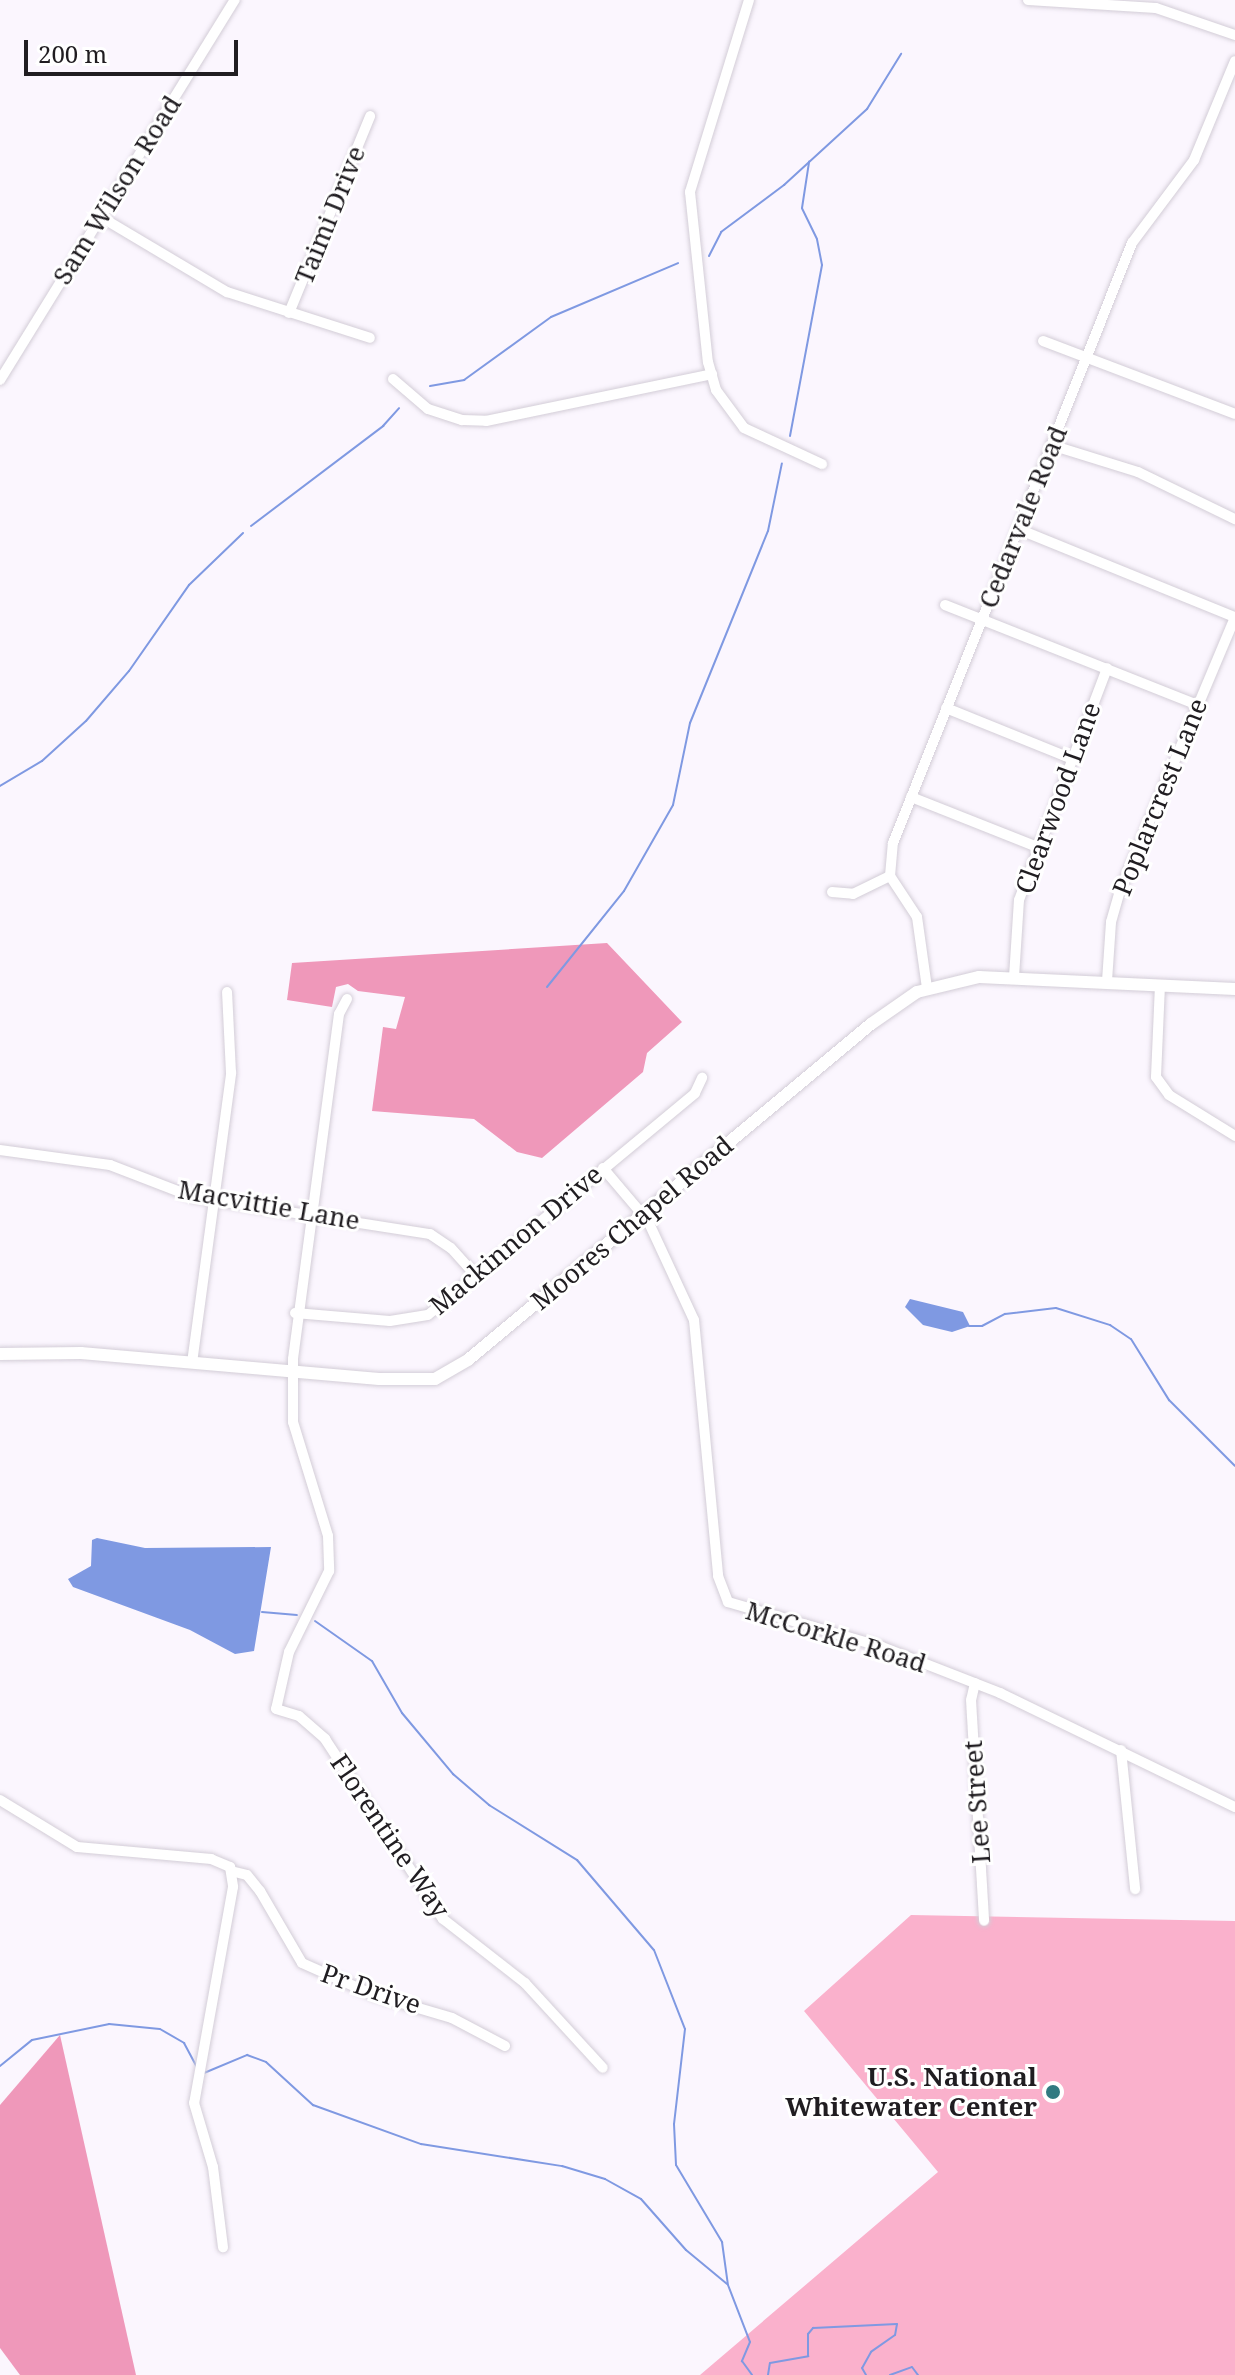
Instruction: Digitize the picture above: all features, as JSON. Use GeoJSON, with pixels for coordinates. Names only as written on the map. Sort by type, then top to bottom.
{"type":"FeatureCollection","features":[{"type":"Feature","properties":{"kind":"main road","name":"Moores Chapel Road"},"geometry":{"type":"LineString","coordinates":[[0,1354],[43,1351],[414,1381],[443,1376],[871,1024],[927,988],[967,978],[1014,977],[1235,989]]}},
{"type":"Feature","properties":{"kind":"street","name":"Sam Wilson Road"},"geometry":{"type":"LineString","coordinates":[[0,380],[235,0]]}},
{"type":"Feature","properties":{"kind":"street"},"geometry":{"type":"LineString","coordinates":[[749,0],[690,192],[712,374],[728,411],[744,428],[822,464]]}},
{"type":"Feature","properties":{"kind":"street"},"geometry":{"type":"LineString","coordinates":[[1028,0],[1156,8],[1235,35]]}},
{"type":"Feature","properties":{"kind":"street","name":"Cedarvale Road"},"geometry":{"type":"LineString","coordinates":[[890,876],[889,855],[911,797],[1132,243],[1189,168],[1235,61]]}},
{"type":"Feature","properties":{"kind":"street","name":"Taimi Drive"},"geometry":{"type":"LineString","coordinates":[[289,313],[370,116]]}},
{"type":"Feature","properties":{"kind":"street"},"geometry":{"type":"LineString","coordinates":[[101,217],[213,285],[370,338]]}},
{"type":"Feature","properties":{"kind":"street"},"geometry":{"type":"LineString","coordinates":[[1043,341],[1087,359],[1147,377],[1235,414]]}},
{"type":"Feature","properties":{"kind":"street"},"geometry":{"type":"LineString","coordinates":[[393,379],[428,409],[462,420],[486,421],[712,374]]}},
{"type":"Feature","properties":{"kind":"street"},"geometry":{"type":"LineString","coordinates":[[1051,445],[1163,482],[1235,519]]}},
{"type":"Feature","properties":{"kind":"street"},"geometry":{"type":"LineString","coordinates":[[1018,529],[1235,617]]}},
{"type":"Feature","properties":{"kind":"street"},"geometry":{"type":"LineString","coordinates":[[945,605],[1198,705]]}},
{"type":"Feature","properties":{"kind":"street","name":"Poplarcrest Lane"},"geometry":{"type":"LineString","coordinates":[[1107,981],[1111,922],[1120,891],[1235,617]]}},
{"type":"Feature","properties":{"kind":"street","name":"Clearwood Lane"},"geometry":{"type":"LineString","coordinates":[[1014,977],[1019,900],[1070,758],[1107,668]]}},
{"type":"Feature","properties":{"kind":"street"},"geometry":{"type":"LineString","coordinates":[[946,708],[1070,758]]}},
{"type":"Feature","properties":{"kind":"street"},"geometry":{"type":"LineString","coordinates":[[911,797],[1040,848]]}},
{"type":"Feature","properties":{"kind":"street"},"geometry":{"type":"LineString","coordinates":[[832,892],[853,894],[890,876],[917,917],[927,988]]}},
{"type":"Feature","properties":{"kind":"street"},"geometry":{"type":"LineString","coordinates":[[1160,985],[1156,1077],[1169,1095],[1235,1136]]}},
{"type":"Feature","properties":{"kind":"street"},"geometry":{"type":"LineString","coordinates":[[192,1363],[231,1073],[227,992]]}},
{"type":"Feature","properties":{"kind":"street"},"geometry":{"type":"LineString","coordinates":[[293,1372],[295,1313],[339,1014],[347,999]]}},
{"type":"Feature","properties":{"kind":"street","name":"Mackinnon Drive"},"geometry":{"type":"LineString","coordinates":[[295,1313],[418,1319],[476,1276],[695,1093],[702,1078]]}},
{"type":"Feature","properties":{"kind":"street","name":"Macvittie Lane"},"geometry":{"type":"LineString","coordinates":[[0,1150],[110,1165],[186,1195],[430,1234],[451,1248],[476,1276]]}},
{"type":"Feature","properties":{"kind":"street","name":"McCorkle Road"},"geometry":{"type":"LineString","coordinates":[[603,1168],[643,1214],[683,1292],[698,1335],[718,1576],[725,1597],[742,1608],[841,1633],[975,1683],[1235,1807]]}},
{"type":"Feature","properties":{"kind":"street","name":"Florentine Way"},"geometry":{"type":"LineString","coordinates":[[293,1372],[297,1442],[330,1554],[324,1590],[289,1652],[276,1709],[299,1716],[325,1739],[443,1919],[525,1983],[603,2068]]}},
{"type":"Feature","properties":{"kind":"street","name":"Lee Street"},"geometry":{"type":"LineString","coordinates":[[975,1683],[971,1700],[984,1921]]}},
{"type":"Feature","properties":{"kind":"street"},"geometry":{"type":"LineString","coordinates":[[1121,1750],[1135,1889]]}},
{"type":"Feature","properties":{"kind":"street","name":"Pr Drive"},"geometry":{"type":"LineString","coordinates":[[0,1800],[77,1847],[211,1859],[231,1871],[247,1875],[260,1891],[302,1963],[374,1995],[452,2018],[505,2046]]}},
{"type":"Feature","properties":{"kind":"street"},"geometry":{"type":"LineString","coordinates":[[223,2247],[213,2167],[194,2103],[231,1871]]}},
{"type":"Feature","properties":{"kind":"shaded area"},"geometry":{"type":"Polygon","coordinates":[[[607,943],[682,1022],[647,1053],[643,1072],[542,1158],[517,1152],[474,1119],[372,1111],[383,1027],[396,1029],[405,997],[358,991],[348,984],[336,987],[332,1007],[287,1000],[292,963],[607,943]]]}},
{"type":"Feature","properties":{"kind":"shaded area","name":"U.S. National Whitewater Center"},"geometry":{"type":"Polygon","coordinates":[[[911,1915],[1235,1921],[1235,2375],[700,2375],[938,2172],[804,2011],[911,1915]]]}},
{"type":"Feature","properties":{"kind":"shaded area"},"geometry":{"type":"Polygon","coordinates":[[[60,2035],[136,2375],[20,2375],[0,2348],[0,2105],[60,2035]]]}},
{"type":"Feature","properties":{"kind":"water"},"geometry":{"type":"Polygon","coordinates":[[[910,1299],[963,1312],[970,1326],[952,1332],[923,1325],[905,1307],[910,1299]]]}},
{"type":"Feature","properties":{"kind":"water"},"geometry":{"type":"Polygon","coordinates":[[[97,1538],[145,1548],[271,1547],[254,1651],[235,1654],[190,1630],[73,1587],[68,1579],[91,1566],[92,1540],[97,1538]]]}},
{"type":"Feature","properties":{"kind":"waterway"},"geometry":{"type":"LineString","coordinates":[[709,256],[721,232],[784,185],[867,109],[901,54]]}},
{"type":"Feature","properties":{"kind":"waterway"},"geometry":{"type":"LineString","coordinates":[[790,436],[822,265],[817,239],[802,208],[809,162]]}},
{"type":"Feature","properties":{"kind":"waterway"},"geometry":{"type":"LineString","coordinates":[[430,386],[464,380],[551,317],[678,263]]}},
{"type":"Feature","properties":{"kind":"waterway"},"geometry":{"type":"LineString","coordinates":[[251,526],[383,426],[399,408]]}},
{"type":"Feature","properties":{"kind":"waterway"},"geometry":{"type":"LineString","coordinates":[[547,987],[624,891],[673,805],[690,723],[768,531],[782,463]]}},
{"type":"Feature","properties":{"kind":"waterway"},"geometry":{"type":"LineString","coordinates":[[0,786],[42,761],[86,721],[129,671],[189,585],[243,533]]}},
{"type":"Feature","properties":{"kind":"waterway"},"geometry":{"type":"LineString","coordinates":[[969,1326],[982,1326],[1005,1314],[1056,1308],[1110,1325],[1131,1339],[1169,1400],[1235,1466]]}},
{"type":"Feature","properties":{"kind":"waterway"},"geometry":{"type":"LineString","coordinates":[[262,1612],[297,1615]]}},
{"type":"Feature","properties":{"kind":"waterway"},"geometry":{"type":"LineString","coordinates":[[315,1621],[372,1661],[402,1713],[453,1774],[489,1805],[577,1860],[654,1950],[685,2029],[674,2124],[676,2165],[722,2242],[728,2285],[750,2342],[742,2361],[752,2375]]}},
{"type":"Feature","properties":{"kind":"waterway"},"geometry":{"type":"LineString","coordinates":[[0,2066],[32,2040],[109,2024],[160,2029],[184,2043],[197,2067]]}},
{"type":"Feature","properties":{"kind":"waterway"},"geometry":{"type":"LineString","coordinates":[[204,2073],[247,2055],[266,2062],[313,2105],[421,2144],[562,2166],[605,2179],[641,2199],[686,2250],[727,2284]]}},
{"type":"Feature","properties":{"kind":"waterway"},"geometry":{"type":"LineString","coordinates":[[768,2375],[770,2363],[808,2356],[808,2334],[813,2328],[897,2324],[895,2335],[871,2352],[862,2368],[866,2375]]}},
{"type":"Feature","properties":{"kind":"waterway"},"geometry":{"type":"LineString","coordinates":[[890,2375],[912,2367],[918,2375]]}},
{"type":"Feature","properties":{"kind":"place","name":"U.S. National Whitewater Center"},"geometry":{"type":"Point","coordinates":[1053,2092]}}]}
